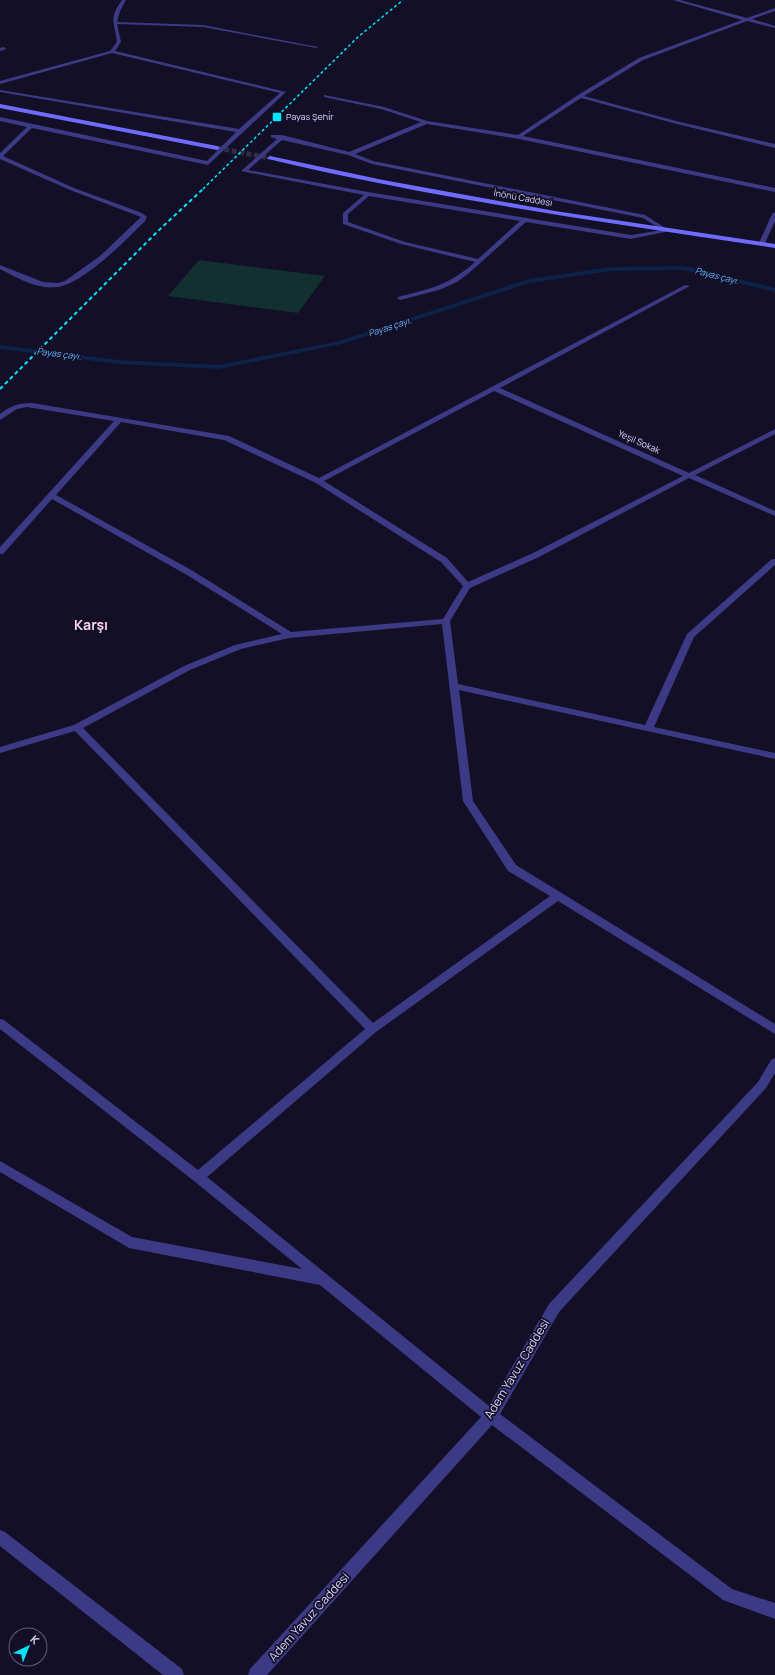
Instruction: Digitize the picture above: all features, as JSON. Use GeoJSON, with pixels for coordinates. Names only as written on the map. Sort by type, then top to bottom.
{"type":"FeatureCollection","features":[{"type":"Feature","properties":{"kind":"main road"},"geometry":{"type":"LineString","coordinates":[[0,106],[217,148]]}},
{"type":"Feature","properties":{"kind":"main road","name":"İnönü Caddesi"},"geometry":{"type":"LineString","coordinates":[[270,158],[383,182],[547,212],[775,246]]}},
{"type":"Feature","properties":{"kind":"street"},"geometry":{"type":"LineString","coordinates":[[0,82],[112,52],[118,48],[119,42],[115,24],[119,6],[124,0]]}},
{"type":"Feature","properties":{"kind":"street"},"geometry":{"type":"LineString","coordinates":[[675,0],[775,27]]}},
{"type":"Feature","properties":{"kind":"street"},"geometry":{"type":"LineString","coordinates":[[518,137],[641,58],[775,9]]}},
{"type":"Feature","properties":{"kind":"street"},"geometry":{"type":"LineString","coordinates":[[115,24],[203,26],[316,47]]}},
{"type":"Feature","properties":{"kind":"street"},"geometry":{"type":"LineString","coordinates":[[0,119],[208,163],[240,130],[284,92],[112,52]]}},
{"type":"Feature","properties":{"kind":"street"},"geometry":{"type":"LineString","coordinates":[[0,91],[240,130]]}},
{"type":"Feature","properties":{"kind":"street"},"geometry":{"type":"LineString","coordinates":[[326,96],[382,108],[426,122],[518,137],[775,190]]}},
{"type":"Feature","properties":{"kind":"street"},"geometry":{"type":"LineString","coordinates":[[580,96],[675,122],[775,146]]}},
{"type":"Feature","properties":{"kind":"street"},"geometry":{"type":"LineString","coordinates":[[350,154],[426,122]]}},
{"type":"Feature","properties":{"kind":"street"},"geometry":{"type":"LineString","coordinates":[[0,267],[33,282],[57,285],[66,283],[79,275],[122,240],[143,220],[144,217],[140,214],[72,189],[0,156],[32,126]]}},
{"type":"Feature","properties":{"kind":"street"},"geometry":{"type":"LineString","coordinates":[[273,136],[350,154],[372,162],[646,217],[667,231]]}},
{"type":"Feature","properties":{"kind":"street"},"geometry":{"type":"LineString","coordinates":[[282,137],[244,171],[368,194],[631,238],[667,231]]}},
{"type":"Feature","properties":{"kind":"street"},"geometry":{"type":"LineString","coordinates":[[368,194],[345,214],[345,223],[403,243],[479,261]]}},
{"type":"Feature","properties":{"kind":"street"},"geometry":{"type":"LineString","coordinates":[[762,243],[775,214]]}},
{"type":"Feature","properties":{"kind":"street"},"geometry":{"type":"LineString","coordinates":[[400,298],[426,292],[446,285],[462,277],[524,220]]}},
{"type":"Feature","properties":{"kind":"street"},"geometry":{"type":"LineString","coordinates":[[319,481],[687,286]]}},
{"type":"Feature","properties":{"kind":"street","name":"Yeşil Sokak"},"geometry":{"type":"LineString","coordinates":[[494,388],[775,514]]}},
{"type":"Feature","properties":{"kind":"street"},"geometry":{"type":"LineString","coordinates":[[0,418],[15,406],[23,404],[226,438],[319,481],[444,560],[467,586]]}},
{"type":"Feature","properties":{"kind":"street"},"geometry":{"type":"LineString","coordinates":[[0,552],[119,420]]}},
{"type":"Feature","properties":{"kind":"street"},"geometry":{"type":"LineString","coordinates":[[775,431],[536,555],[467,586],[446,621],[468,801],[512,868],[775,1030]]}},
{"type":"Feature","properties":{"kind":"street"},"geometry":{"type":"LineString","coordinates":[[51,495],[190,573],[289,636]]}},
{"type":"Feature","properties":{"kind":"street"},"geometry":{"type":"LineString","coordinates":[[648,729],[690,636],[775,561]]}},
{"type":"Feature","properties":{"kind":"street"},"geometry":{"type":"LineString","coordinates":[[0,750],[77,727],[187,668],[238,647],[289,636],[446,621]]}},
{"type":"Feature","properties":{"kind":"street"},"geometry":{"type":"LineString","coordinates":[[454,686],[775,756]]}},
{"type":"Feature","properties":{"kind":"street"},"geometry":{"type":"LineString","coordinates":[[77,727],[372,1028]]}},
{"type":"Feature","properties":{"kind":"street"},"geometry":{"type":"LineString","coordinates":[[198,1177],[372,1028],[558,896]]}},
{"type":"Feature","properties":{"kind":"street"},"geometry":{"type":"LineString","coordinates":[[0,1023],[198,1177],[491,1416],[728,1595],[775,1611]]}},
{"type":"Feature","properties":{"kind":"street","name":"Adem Yavuz Caddesi"},"geometry":{"type":"LineString","coordinates":[[256,1675],[491,1416],[554,1308],[762,1085],[775,1063]]}},
{"type":"Feature","properties":{"kind":"street"},"geometry":{"type":"LineString","coordinates":[[0,1166],[129,1242],[323,1279]]}},
{"type":"Feature","properties":{"kind":"street"},"geometry":{"type":"LineString","coordinates":[[0,1537],[176,1675]]}},
{"type":"Feature","properties":{"kind":"green space"},"geometry":{"type":"Polygon","coordinates":[[[199,260],[325,276],[298,313],[168,296],[199,260]]]}},
{"type":"Feature","properties":{"kind":"waterway","name":"Payas çayı."},"geometry":{"type":"LineString","coordinates":[[0,347],[119,362],[219,367],[340,343],[529,281],[611,269],[684,268],[775,290]]}},
{"type":"Feature","properties":{"kind":"tunnel"},"geometry":{"type":"LineString","coordinates":[[217,148],[270,158]]}},
{"type":"Feature","properties":{"kind":"railway"},"geometry":{"type":"LineString","coordinates":[[203,189],[358,37],[403,0]]}},
{"type":"Feature","properties":{"kind":"railway"},"geometry":{"type":"LineString","coordinates":[[0,389],[158,231],[204,188]]}},
{"type":"Feature","properties":{"kind":"place","name":"Payas Şehi̇r"},"geometry":{"type":"Point","coordinates":[277,117]}},
{"type":"Feature","properties":{"kind":"district","name":"Karşı"},"geometry":{"type":"Point","coordinates":[91,625]}}]}
